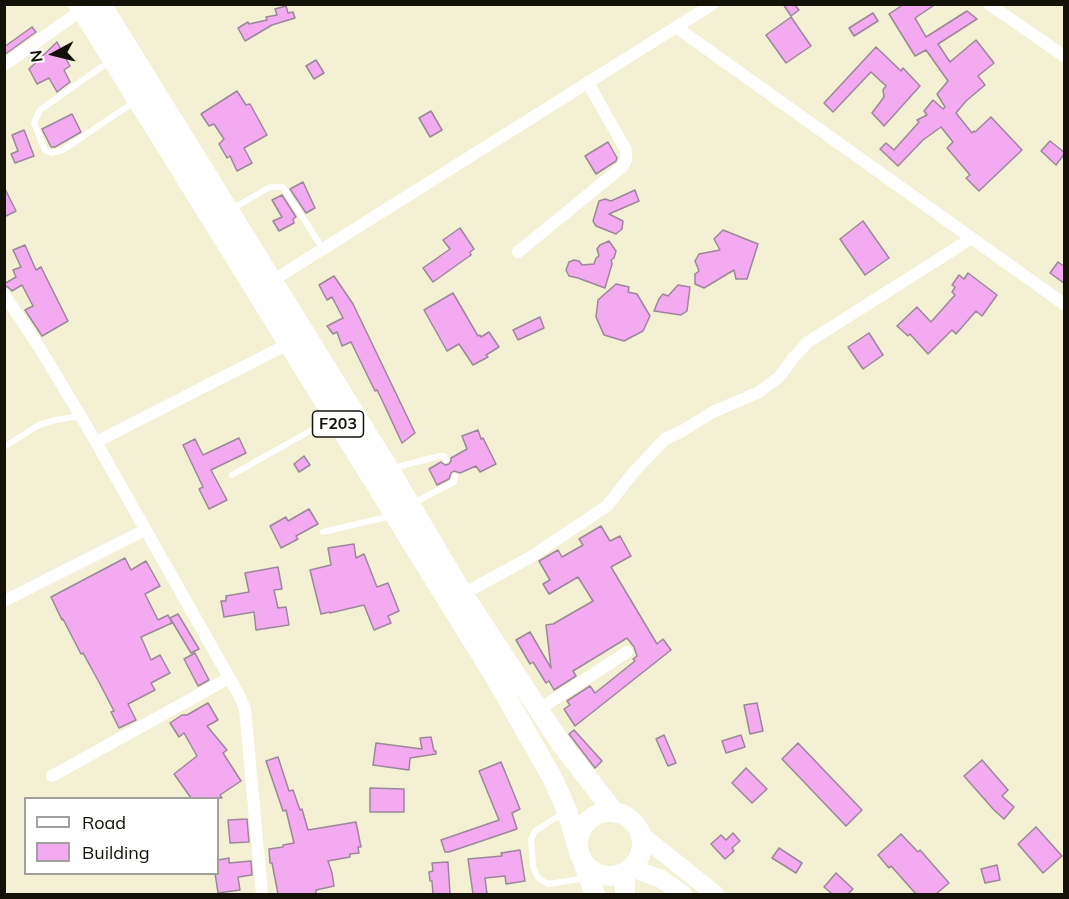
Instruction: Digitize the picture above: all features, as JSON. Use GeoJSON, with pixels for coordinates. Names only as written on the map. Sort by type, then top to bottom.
{"type":"FeatureCollection","features":[{"type":"Feature","properties":{"kind":"main road","name":"F203"},"geometry":{"type":"LineString","coordinates":[[101,4],[389,469],[403,510],[553,779],[567,811],[586,871]]}},
{"type":"Feature","properties":{"kind":"main road","name":"F203"},"geometry":{"type":"LineString","coordinates":[[80,7],[334,417],[463,594],[571,758],[614,812]]}},
{"type":"Feature","properties":{"kind":"main road"},"geometry":{"type":"LineString","coordinates":[[683,894],[661,879],[628,871],[609,876],[586,871],[578,842],[586,823],[594,816],[604,812],[626,816],[635,824],[641,835],[715,894]]}},
{"type":"Feature","properties":{"kind":"main road"},"geometry":{"type":"LineString","coordinates":[[625,894],[628,871],[640,856],[642,849],[641,835]]}},
{"type":"Feature","properties":{"kind":"street"},"geometry":{"type":"LineString","coordinates":[[272,281],[713,4]]}},
{"type":"Feature","properties":{"kind":"street"},"geometry":{"type":"LineString","coordinates":[[989,4],[1065,56]]}},
{"type":"Feature","properties":{"kind":"street"},"geometry":{"type":"LineString","coordinates":[[4,65],[80,7]]}},
{"type":"Feature","properties":{"kind":"street"},"geometry":{"type":"LineString","coordinates":[[676,27],[1065,304]]}},
{"type":"Feature","properties":{"kind":"street"},"geometry":{"type":"LineString","coordinates":[[518,252],[622,167],[626,160],[626,150],[588,83]]}},
{"type":"Feature","properties":{"kind":"street"},"geometry":{"type":"LineString","coordinates":[[463,594],[529,558],[607,506],[633,473],[665,439],[713,412],[759,392],[778,377],[808,342],[972,238]]}},
{"type":"Feature","properties":{"kind":"street"},"geometry":{"type":"LineString","coordinates":[[4,294],[41,350],[96,442],[245,709],[262,894]]}},
{"type":"Feature","properties":{"kind":"street"},"geometry":{"type":"LineString","coordinates":[[96,442],[288,344]]}},
{"type":"Feature","properties":{"kind":"street"},"geometry":{"type":"LineString","coordinates":[[4,601],[145,530]]}},
{"type":"Feature","properties":{"kind":"street"},"geometry":{"type":"LineString","coordinates":[[538,710],[627,652]]}},
{"type":"Feature","properties":{"kind":"street"},"geometry":{"type":"LineString","coordinates":[[52,776],[229,678]]}},
{"type":"Feature","properties":{"kind":"lane"},"geometry":{"type":"LineString","coordinates":[[112,60],[40,110],[34,123],[45,150],[51,153],[63,150],[137,100]]}},
{"type":"Feature","properties":{"kind":"lane"},"geometry":{"type":"LineString","coordinates":[[229,211],[270,187],[283,187],[322,249]]}},
{"type":"Feature","properties":{"kind":"lane"},"geometry":{"type":"LineString","coordinates":[[4,447],[39,425],[80,416]]}},
{"type":"Feature","properties":{"kind":"lane"},"geometry":{"type":"LineString","coordinates":[[232,475],[334,417]]}},
{"type":"Feature","properties":{"kind":"lane"},"geometry":{"type":"LineString","coordinates":[[389,469],[440,456],[444,456],[446,460]]}},
{"type":"Feature","properties":{"kind":"lane"},"geometry":{"type":"LineString","coordinates":[[323,532],[403,510],[454,482],[455,476]]}},
{"type":"Feature","properties":{"kind":"lane"},"geometry":{"type":"LineString","coordinates":[[567,811],[535,831],[531,839],[534,867],[538,878],[548,884],[586,871]]}},
{"type":"Feature","properties":{"kind":"building"},"geometry":{"type":"Polygon","coordinates":[[[783,4],[794,4],[799,10],[791,16],[783,4]]]}},
{"type":"Feature","properties":{"kind":"building"},"geometry":{"type":"Polygon","coordinates":[[[904,4],[936,4],[915,18],[926,37],[967,11],[977,19],[938,44],[950,62],[976,40],[994,63],[978,76],[985,85],[956,113],[972,133],[991,117],[1022,150],[979,191],[966,178],[970,175],[947,148],[953,142],[941,127],[923,140],[898,166],[880,149],[886,143],[894,150],[919,122],[917,120],[927,115],[924,111],[933,100],[943,109],[945,107],[937,94],[948,81],[926,50],[915,56],[889,14],[904,4]]]}},
{"type":"Feature","properties":{"kind":"building"},"geometry":{"type":"Polygon","coordinates":[[[286,6],[288,13],[293,12],[295,18],[272,25],[245,41],[238,28],[248,22],[249,24],[267,20],[266,17],[277,15],[275,9],[286,6]]]}},
{"type":"Feature","properties":{"kind":"building"},"geometry":{"type":"Polygon","coordinates":[[[873,13],[878,21],[854,36],[849,28],[873,13]]]}},
{"type":"Feature","properties":{"kind":"building"},"geometry":{"type":"Polygon","coordinates":[[[791,17],[811,46],[786,63],[766,35],[791,17]]]}},
{"type":"Feature","properties":{"kind":"building"},"geometry":{"type":"Polygon","coordinates":[[[32,27],[36,32],[4,55],[4,47],[32,27]]]}},
{"type":"Feature","properties":{"kind":"building"},"geometry":{"type":"Polygon","coordinates":[[[57,42],[70,66],[64,70],[70,82],[57,92],[49,78],[37,84],[29,69],[57,42]]]}},
{"type":"Feature","properties":{"kind":"building"},"geometry":{"type":"Polygon","coordinates":[[[876,47],[901,71],[903,68],[920,86],[884,126],[872,113],[884,97],[883,90],[886,86],[871,72],[833,112],[824,103],[876,47]]]}},
{"type":"Feature","properties":{"kind":"building"},"geometry":{"type":"Polygon","coordinates":[[[316,60],[324,73],[314,79],[306,66],[316,60]]]}},
{"type":"Feature","properties":{"kind":"building"},"geometry":{"type":"Polygon","coordinates":[[[237,91],[246,105],[250,104],[267,135],[244,148],[252,163],[237,171],[230,156],[227,158],[219,144],[224,139],[214,124],[209,126],[201,114],[237,91]]]}},
{"type":"Feature","properties":{"kind":"building"},"geometry":{"type":"Polygon","coordinates":[[[431,111],[442,130],[430,137],[419,118],[431,111]]]}},
{"type":"Feature","properties":{"kind":"building"},"geometry":{"type":"Polygon","coordinates":[[[72,114],[81,132],[51,147],[42,129],[72,114]]]}},
{"type":"Feature","properties":{"kind":"building"},"geometry":{"type":"Polygon","coordinates":[[[24,130],[34,156],[15,163],[11,154],[18,151],[12,135],[24,130]]]}},
{"type":"Feature","properties":{"kind":"building"},"geometry":{"type":"Polygon","coordinates":[[[1050,141],[1065,153],[1056,165],[1041,151],[1050,141]]]}},
{"type":"Feature","properties":{"kind":"building"},"geometry":{"type":"Polygon","coordinates":[[[608,142],[617,158],[616,161],[596,174],[585,156],[608,142]]]}},
{"type":"Feature","properties":{"kind":"building"},"geometry":{"type":"Polygon","coordinates":[[[303,182],[315,208],[306,213],[290,189],[303,182]]]}},
{"type":"Feature","properties":{"kind":"building"},"geometry":{"type":"Polygon","coordinates":[[[4,187],[16,211],[4,217],[4,187]]]}},
{"type":"Feature","properties":{"kind":"building"},"geometry":{"type":"Polygon","coordinates":[[[635,190],[639,201],[609,214],[623,221],[622,229],[616,234],[596,226],[593,221],[599,201],[605,199],[611,201],[635,190]]]}},
{"type":"Feature","properties":{"kind":"building"},"geometry":{"type":"Polygon","coordinates":[[[282,195],[296,217],[293,219],[294,223],[279,231],[273,221],[282,217],[272,200],[282,195]]]}},
{"type":"Feature","properties":{"kind":"building"},"geometry":{"type":"Polygon","coordinates":[[[863,221],[889,258],[865,275],[840,239],[863,221]]]}},
{"type":"Feature","properties":{"kind":"building"},"geometry":{"type":"Polygon","coordinates":[[[460,228],[474,249],[470,252],[471,255],[433,282],[423,268],[450,249],[443,240],[460,228]]]}},
{"type":"Feature","properties":{"kind":"building"},"geometry":{"type":"Polygon","coordinates":[[[723,230],[758,244],[747,279],[736,279],[734,270],[704,288],[695,284],[695,274],[699,271],[695,261],[699,254],[720,250],[714,239],[723,230]]]}},
{"type":"Feature","properties":{"kind":"building"},"geometry":{"type":"Polygon","coordinates":[[[609,241],[616,251],[611,260],[612,264],[605,288],[569,276],[566,270],[569,262],[574,260],[579,261],[582,265],[594,264],[599,256],[597,249],[609,241]]]}},
{"type":"Feature","properties":{"kind":"building"},"geometry":{"type":"Polygon","coordinates":[[[25,245],[36,270],[41,267],[68,321],[42,336],[25,310],[33,306],[22,285],[12,291],[4,286],[16,277],[13,270],[21,267],[13,250],[25,245]]]}},
{"type":"Feature","properties":{"kind":"building"},"geometry":{"type":"Polygon","coordinates":[[[1058,262],[1065,267],[1065,284],[1050,273],[1058,262]]]}},
{"type":"Feature","properties":{"kind":"building"},"geometry":{"type":"Polygon","coordinates":[[[968,273],[997,295],[982,316],[976,311],[956,334],[952,330],[928,354],[910,334],[908,336],[897,326],[917,307],[931,322],[955,295],[952,292],[955,287],[952,285],[959,275],[964,279],[968,273]]]}},
{"type":"Feature","properties":{"kind":"building"},"geometry":{"type":"Polygon","coordinates":[[[334,276],[353,304],[415,433],[402,443],[351,342],[342,346],[337,332],[333,334],[327,326],[343,318],[332,297],[327,300],[319,285],[334,276]]]}},
{"type":"Feature","properties":{"kind":"building"},"geometry":{"type":"Polygon","coordinates":[[[616,284],[629,287],[628,292],[637,294],[650,316],[643,331],[624,341],[604,335],[596,317],[598,300],[616,284]]]}},
{"type":"Feature","properties":{"kind":"building"},"geometry":{"type":"Polygon","coordinates":[[[678,285],[690,287],[687,311],[681,315],[654,311],[663,294],[668,296],[678,285]]]}},
{"type":"Feature","properties":{"kind":"building"},"geometry":{"type":"Polygon","coordinates":[[[453,293],[478,336],[481,337],[489,332],[499,347],[486,355],[488,357],[473,365],[459,344],[447,351],[424,310],[453,293]]]}},
{"type":"Feature","properties":{"kind":"building"},"geometry":{"type":"Polygon","coordinates":[[[540,317],[544,328],[518,340],[513,330],[540,317]]]}},
{"type":"Feature","properties":{"kind":"building"},"geometry":{"type":"Polygon","coordinates":[[[869,333],[883,355],[863,369],[848,347],[869,333]]]}},
{"type":"Feature","properties":{"kind":"building"},"geometry":{"type":"Polygon","coordinates":[[[478,430],[496,464],[480,472],[476,466],[460,473],[454,471],[449,479],[437,485],[429,469],[441,462],[445,465],[449,464],[451,458],[467,449],[462,436],[478,430]]]}},
{"type":"Feature","properties":{"kind":"building"},"geometry":{"type":"Polygon","coordinates":[[[239,438],[246,453],[211,470],[227,500],[209,509],[199,489],[203,487],[183,445],[195,439],[203,455],[239,438]]]}},
{"type":"Feature","properties":{"kind":"building"},"geometry":{"type":"Polygon","coordinates":[[[304,456],[310,465],[299,472],[294,464],[304,456]]]}},
{"type":"Feature","properties":{"kind":"building"},"geometry":{"type":"Polygon","coordinates":[[[309,509],[318,524],[296,536],[298,539],[281,548],[270,526],[286,517],[288,521],[309,509]]]}},
{"type":"Feature","properties":{"kind":"building"},"geometry":{"type":"Polygon","coordinates":[[[601,526],[610,541],[620,536],[631,556],[611,567],[657,644],[663,639],[671,650],[575,726],[564,709],[570,705],[567,701],[590,686],[595,693],[635,661],[633,659],[637,656],[634,647],[627,638],[573,671],[576,676],[554,690],[549,681],[546,683],[533,662],[530,664],[516,640],[530,632],[551,668],[546,625],[553,624],[593,601],[578,577],[549,594],[543,584],[550,580],[539,561],[558,550],[562,557],[583,545],[579,539],[601,526]]]}},
{"type":"Feature","properties":{"kind":"building"},"geometry":{"type":"Polygon","coordinates":[[[354,544],[356,558],[364,554],[377,587],[388,583],[399,611],[388,616],[391,623],[374,630],[364,605],[321,614],[310,570],[331,565],[328,548],[354,544]]]}},
{"type":"Feature","properties":{"kind":"building"},"geometry":{"type":"Polygon","coordinates":[[[125,558],[131,570],[146,561],[160,586],[145,594],[158,620],[168,615],[172,623],[141,637],[151,660],[160,655],[170,673],[151,683],[155,690],[128,704],[136,720],[119,728],[111,712],[114,711],[100,684],[83,653],[81,654],[51,597],[125,558]]]}},
{"type":"Feature","properties":{"kind":"building"},"geometry":{"type":"Polygon","coordinates":[[[278,567],[282,589],[274,590],[278,608],[286,607],[289,625],[256,630],[254,612],[224,617],[221,601],[226,601],[226,596],[249,592],[245,573],[278,567]]]}},
{"type":"Feature","properties":{"kind":"building"},"geometry":{"type":"Polygon","coordinates":[[[178,614],[199,649],[191,653],[170,618],[178,614]]]}},
{"type":"Feature","properties":{"kind":"building"},"geometry":{"type":"Polygon","coordinates":[[[195,653],[209,680],[198,686],[184,659],[195,653]]]}},
{"type":"Feature","properties":{"kind":"building"},"geometry":{"type":"Polygon","coordinates":[[[208,703],[218,720],[207,726],[227,750],[223,753],[241,781],[220,795],[222,798],[190,797],[174,774],[197,756],[184,733],[179,737],[170,723],[182,715],[187,715],[208,703]]]}},
{"type":"Feature","properties":{"kind":"building"},"geometry":{"type":"Polygon","coordinates":[[[757,703],[763,731],[750,734],[744,705],[757,703]]]}},
{"type":"Feature","properties":{"kind":"building"},"geometry":{"type":"Polygon","coordinates":[[[574,730],[602,761],[595,768],[569,734],[574,730]]]}},
{"type":"Feature","properties":{"kind":"building"},"geometry":{"type":"Polygon","coordinates":[[[664,735],[676,763],[668,766],[656,739],[664,735]]]}},
{"type":"Feature","properties":{"kind":"building"},"geometry":{"type":"Polygon","coordinates":[[[741,735],[745,747],[726,753],[722,741],[741,735]]]}},
{"type":"Feature","properties":{"kind":"building"},"geometry":{"type":"Polygon","coordinates":[[[431,737],[436,754],[410,758],[409,770],[373,765],[376,743],[422,749],[420,738],[431,737]]]}},
{"type":"Feature","properties":{"kind":"building"},"geometry":{"type":"Polygon","coordinates":[[[798,743],[862,810],[846,826],[782,759],[798,743]]]}},
{"type":"Feature","properties":{"kind":"building"},"geometry":{"type":"Polygon","coordinates":[[[278,757],[289,791],[293,790],[308,830],[356,822],[361,847],[358,847],[359,853],[328,861],[334,886],[316,890],[316,894],[278,894],[269,849],[294,843],[286,810],[283,811],[266,761],[278,757]]]}},
{"type":"Feature","properties":{"kind":"building"},"geometry":{"type":"Polygon","coordinates":[[[982,760],[1008,790],[1002,796],[1014,807],[1004,819],[964,776],[982,760]]]}},
{"type":"Feature","properties":{"kind":"building"},"geometry":{"type":"Polygon","coordinates":[[[501,762],[520,809],[512,813],[517,829],[445,852],[441,840],[499,820],[479,771],[501,762]]]}},
{"type":"Feature","properties":{"kind":"building"},"geometry":{"type":"Polygon","coordinates":[[[746,768],[767,789],[752,803],[732,783],[746,768]]]}},
{"type":"Feature","properties":{"kind":"building"},"geometry":{"type":"Polygon","coordinates":[[[370,788],[404,789],[404,812],[370,812],[370,788]]]}},
{"type":"Feature","properties":{"kind":"building"},"geometry":{"type":"Polygon","coordinates":[[[247,819],[249,842],[230,843],[228,820],[247,819]]]}},
{"type":"Feature","properties":{"kind":"building"},"geometry":{"type":"Polygon","coordinates":[[[1036,827],[1062,856],[1043,873],[1018,844],[1036,827]]]}},
{"type":"Feature","properties":{"kind":"building"},"geometry":{"type":"Polygon","coordinates":[[[733,833],[740,841],[725,859],[711,844],[721,835],[726,840],[733,833]]]}},
{"type":"Feature","properties":{"kind":"building"},"geometry":{"type":"Polygon","coordinates":[[[901,834],[918,852],[920,850],[949,883],[936,894],[916,894],[878,855],[901,834]]]}},
{"type":"Feature","properties":{"kind":"building"},"geometry":{"type":"Polygon","coordinates":[[[779,848],[802,863],[796,873],[772,858],[779,848]]]}},
{"type":"Feature","properties":{"kind":"building"},"geometry":{"type":"Polygon","coordinates":[[[520,850],[525,881],[506,884],[505,876],[485,878],[487,894],[473,894],[468,859],[502,856],[501,853],[520,850]]]}},
{"type":"Feature","properties":{"kind":"building"},"geometry":{"type":"Polygon","coordinates":[[[229,858],[229,863],[251,861],[252,875],[238,877],[240,890],[218,893],[215,875],[219,875],[219,860],[229,858]]]}},
{"type":"Feature","properties":{"kind":"building"},"geometry":{"type":"Polygon","coordinates":[[[448,862],[450,894],[433,894],[429,872],[433,871],[432,863],[448,862]]]}},
{"type":"Feature","properties":{"kind":"building"},"geometry":{"type":"Polygon","coordinates":[[[997,865],[1000,880],[985,883],[981,869],[997,865]]]}},
{"type":"Feature","properties":{"kind":"building"},"geometry":{"type":"Polygon","coordinates":[[[836,873],[853,889],[848,894],[832,894],[824,887],[836,873]]]}}]}
